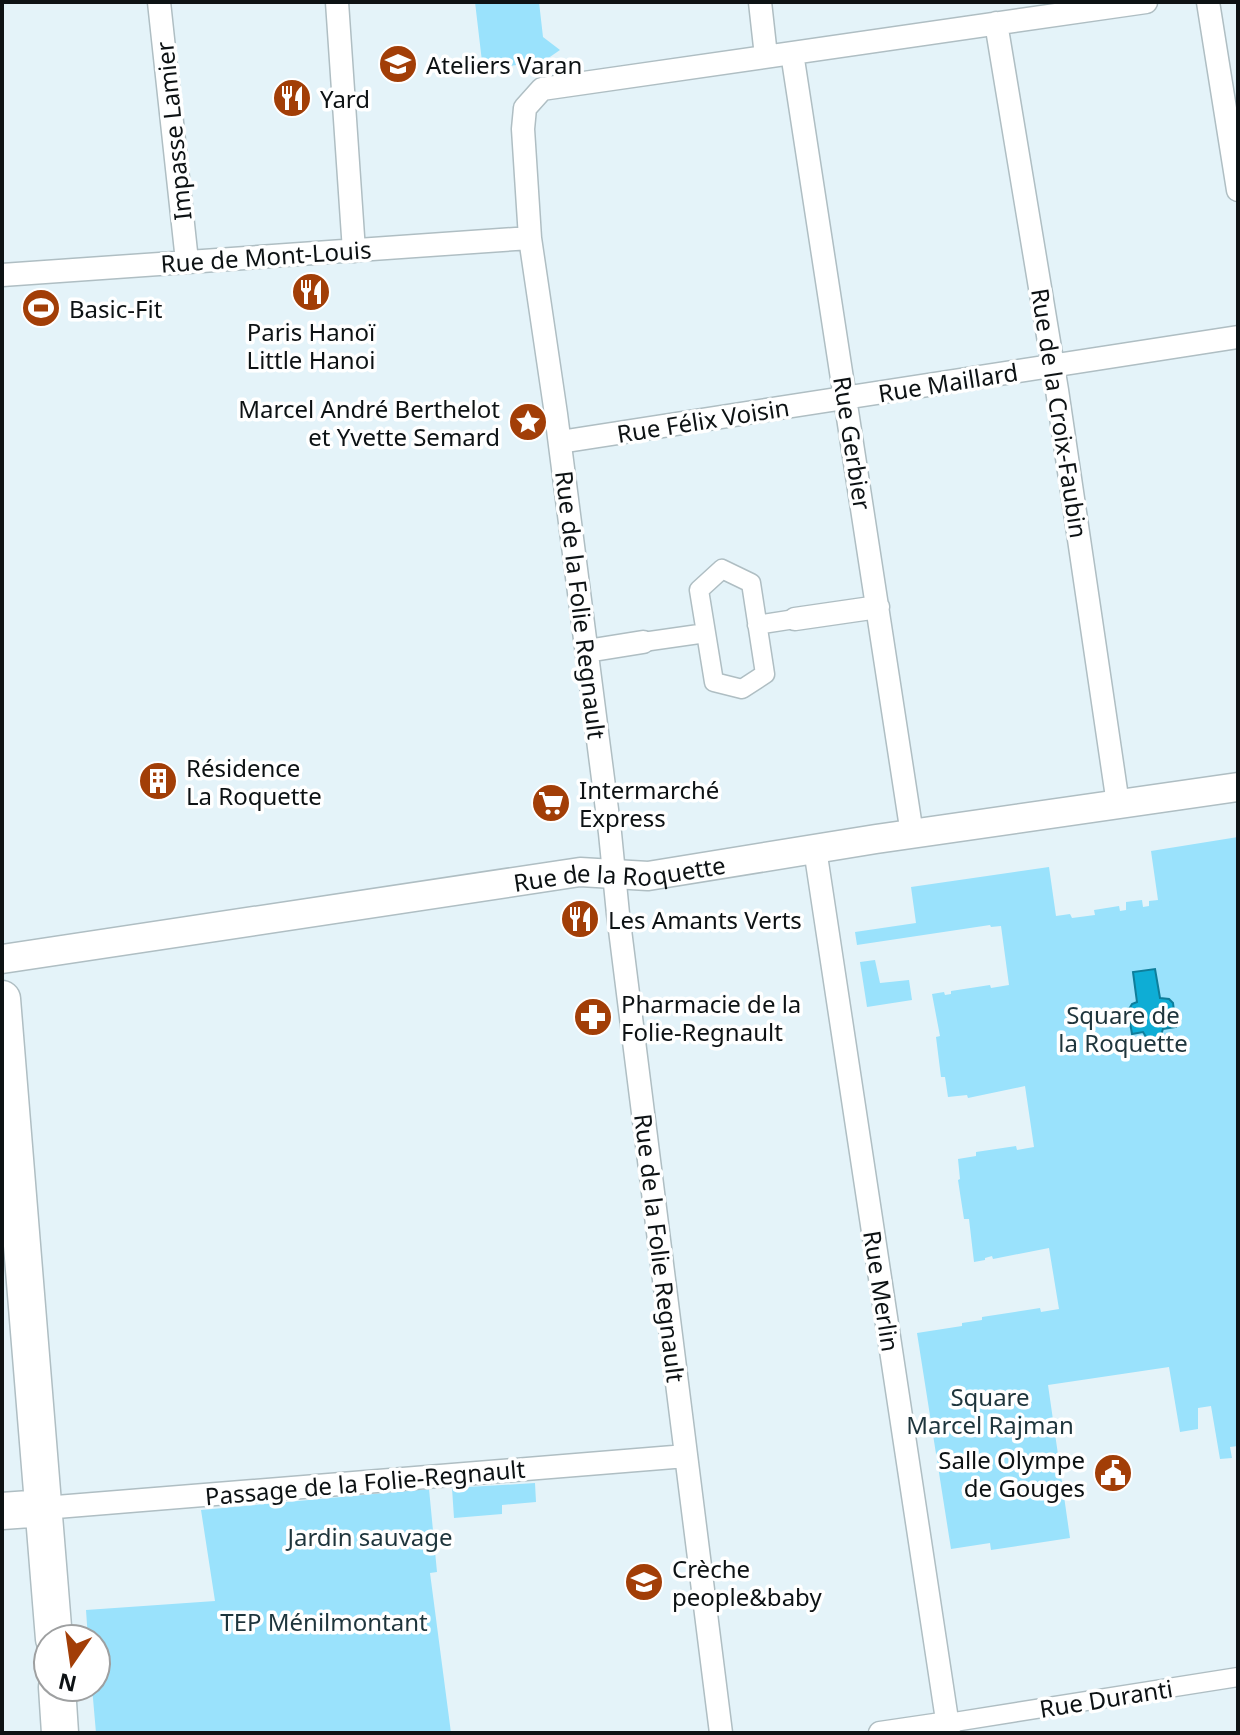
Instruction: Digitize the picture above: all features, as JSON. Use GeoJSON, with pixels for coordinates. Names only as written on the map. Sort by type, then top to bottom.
{"type":"FeatureCollection","features":[{"type":"Feature","properties":{"kind":"main road"},"geometry":{"type":"LineString","coordinates":[[2,999],[53,1623]]}},
{"type":"Feature","properties":{"kind":"main road"},"geometry":{"type":"LineString","coordinates":[[2,1511],[44,1508]]}},
{"type":"Feature","properties":{"kind":"main road"},"geometry":{"type":"LineString","coordinates":[[58,1703],[60,1733]]}},
{"type":"Feature","properties":{"kind":"street","name":"Impasse Lamier"},"geometry":{"type":"LineString","coordinates":[[159,2],[187,261]]}},
{"type":"Feature","properties":{"kind":"street"},"geometry":{"type":"LineString","coordinates":[[337,2],[354,251]]}},
{"type":"Feature","properties":{"kind":"street"},"geometry":{"type":"LineString","coordinates":[[760,2],[766,56]]}},
{"type":"Feature","properties":{"kind":"street","name":"Rue de la Folie Regnault"},"geometry":{"type":"LineString","coordinates":[[721,1733],[587,651],[530,238],[523,129],[525,108],[542,89],[1146,2]]}},
{"type":"Feature","properties":{"kind":"street"},"geometry":{"type":"LineString","coordinates":[[1208,2],[1238,190]]}},
{"type":"Feature","properties":{"kind":"street","name":"Rue de la Croix-Faubin"},"geometry":{"type":"LineString","coordinates":[[996,23],[1053,366],[1118,804]]}},
{"type":"Feature","properties":{"kind":"street","name":"Rue Gerbier"},"geometry":{"type":"LineString","coordinates":[[792,53],[912,834]]}},
{"type":"Feature","properties":{"kind":"street","name":"Rue de Mont-Louis"},"geometry":{"type":"LineString","coordinates":[[2,275],[530,238]]}},
{"type":"Feature","properties":{"kind":"street","name":"Rue Maillard"},"geometry":{"type":"LineString","coordinates":[[847,398],[1238,337]]}},
{"type":"Feature","properties":{"kind":"street","name":"Rue Félix Voisin"},"geometry":{"type":"LineString","coordinates":[[560,442],[847,398]]}},
{"type":"Feature","properties":{"kind":"street"},"geometry":{"type":"LineString","coordinates":[[722,569],[751,583],[765,674],[742,689],[714,682],[706,633],[699,590],[722,569]]}},
{"type":"Feature","properties":{"kind":"street"},"geometry":{"type":"LineString","coordinates":[[757,625],[878,607]]}},
{"type":"Feature","properties":{"kind":"street"},"geometry":{"type":"LineString","coordinates":[[587,651],[706,633]]}},
{"type":"Feature","properties":{"kind":"street","name":"Rue de la Roquette"},"geometry":{"type":"LineString","coordinates":[[2,959],[580,872],[648,876],[1238,787]]}},
{"type":"Feature","properties":{"kind":"street","name":"Rue Merlin"},"geometry":{"type":"LineString","coordinates":[[815,849],[948,1728]]}},
{"type":"Feature","properties":{"kind":"street","name":"Passage de la Folie-Regnault"},"geometry":{"type":"LineString","coordinates":[[44,1508],[686,1456]]}},
{"type":"Feature","properties":{"kind":"street","name":"Rue Duranti"},"geometry":{"type":"LineString","coordinates":[[880,1733],[948,1728],[1238,1677]]}},
{"type":"Feature","properties":{"kind":"green space"},"geometry":{"type":"Polygon","coordinates":[[[475,2],[539,2],[543,37],[560,50],[544,61],[483,70],[475,2]]]}},
{"type":"Feature","properties":{"kind":"green space","name":"Square de la Roquette"},"geometry":{"type":"Polygon","coordinates":[[[1238,837],[1238,1446],[1230,1447],[1232,1458],[1220,1459],[1211,1406],[1198,1408],[1198,1429],[1180,1432],[1169,1367],[1048,1385],[1070,1538],[991,1550],[990,1543],[951,1549],[917,1333],[962,1326],[962,1323],[982,1320],[982,1317],[1040,1308],[1041,1312],[1059,1309],[1049,1248],[993,1259],[992,1256],[974,1262],[969,1219],[964,1219],[958,1180],[958,1159],[976,1156],[976,1152],[1016,1146],[1017,1150],[1034,1147],[1025,1086],[968,1098],[967,1095],[948,1097],[945,1077],[941,1077],[936,1037],[940,1036],[932,994],[944,992],[945,995],[951,994],[951,991],[1009,985],[1001,926],[990,925],[857,945],[855,932],[916,923],[911,887],[1049,867],[1056,916],[1070,914],[1072,918],[1095,915],[1094,910],[1119,906],[1120,911],[1126,910],[1126,902],[1142,900],[1143,907],[1149,906],[1149,901],[1158,900],[1151,851],[1238,837]]]}},
{"type":"Feature","properties":{"kind":"green space"},"geometry":{"type":"Polygon","coordinates":[[[875,960],[880,983],[909,980],[912,1000],[867,1007],[860,962],[875,960]]]}},
{"type":"Feature","properties":{"kind":"green space"},"geometry":{"type":"Polygon","coordinates":[[[535,1483],[536,1502],[502,1505],[502,1514],[454,1518],[452,1488],[535,1483]]]}},
{"type":"Feature","properties":{"kind":"green space","name":"TEP Ménilmontant"},"geometry":{"type":"Polygon","coordinates":[[[429,1489],[437,1572],[430,1573],[451,1733],[96,1733],[93,1703],[112,1703],[112,1623],[87,1623],[86,1610],[215,1601],[201,1510],[429,1489]]]}},
{"type":"Feature","properties":{"kind":"shaded area"},"geometry":{"type":"Polygon","coordinates":[[[1155,969],[1160,998],[1173,1003],[1176,1027],[1163,1029],[1155,1040],[1146,1037],[1143,1032],[1132,1034],[1128,1011],[1137,1002],[1133,972],[1155,969]]]}},
{"type":"Feature","properties":{"kind":"place","name":"Ateliers Varan"},"geometry":{"type":"Point","coordinates":[398,64]}},
{"type":"Feature","properties":{"kind":"place","name":"Yard"},"geometry":{"type":"Point","coordinates":[292,98]}},
{"type":"Feature","properties":{"kind":"place","name":"Paris Hanoï Little Hanoi"},"geometry":{"type":"Point","coordinates":[311,292]}},
{"type":"Feature","properties":{"kind":"place","name":"Basic-Fit"},"geometry":{"type":"Point","coordinates":[41,308]}},
{"type":"Feature","properties":{"kind":"place","name":"Marcel André Berthelot et Yvette Semard"},"geometry":{"type":"Point","coordinates":[528,422]}},
{"type":"Feature","properties":{"kind":"place","name":"Résidence La Roquette"},"geometry":{"type":"Point","coordinates":[158,781]}},
{"type":"Feature","properties":{"kind":"place","name":"Intermarché Express"},"geometry":{"type":"Point","coordinates":[551,803]}},
{"type":"Feature","properties":{"kind":"place","name":"Les Amants Verts"},"geometry":{"type":"Point","coordinates":[580,919]}},
{"type":"Feature","properties":{"kind":"place","name":"Pharmacie de la Folie-Regnault"},"geometry":{"type":"Point","coordinates":[593,1017]}},
{"type":"Feature","properties":{"kind":"place","name":"Salle Olympe de Gouges"},"geometry":{"type":"Point","coordinates":[1113,1473]}},
{"type":"Feature","properties":{"kind":"place","name":"Crèche people&baby"},"geometry":{"type":"Point","coordinates":[644,1582]}},
{"type":"Feature","properties":{"kind":"park label","name":"Square Marcel Rajman"},"geometry":{"type":"Point","coordinates":[990,1410]}},
{"type":"Feature","properties":{"kind":"park label","name":"Jardin sauvage"},"geometry":{"type":"Point","coordinates":[370,1536]}}]}
